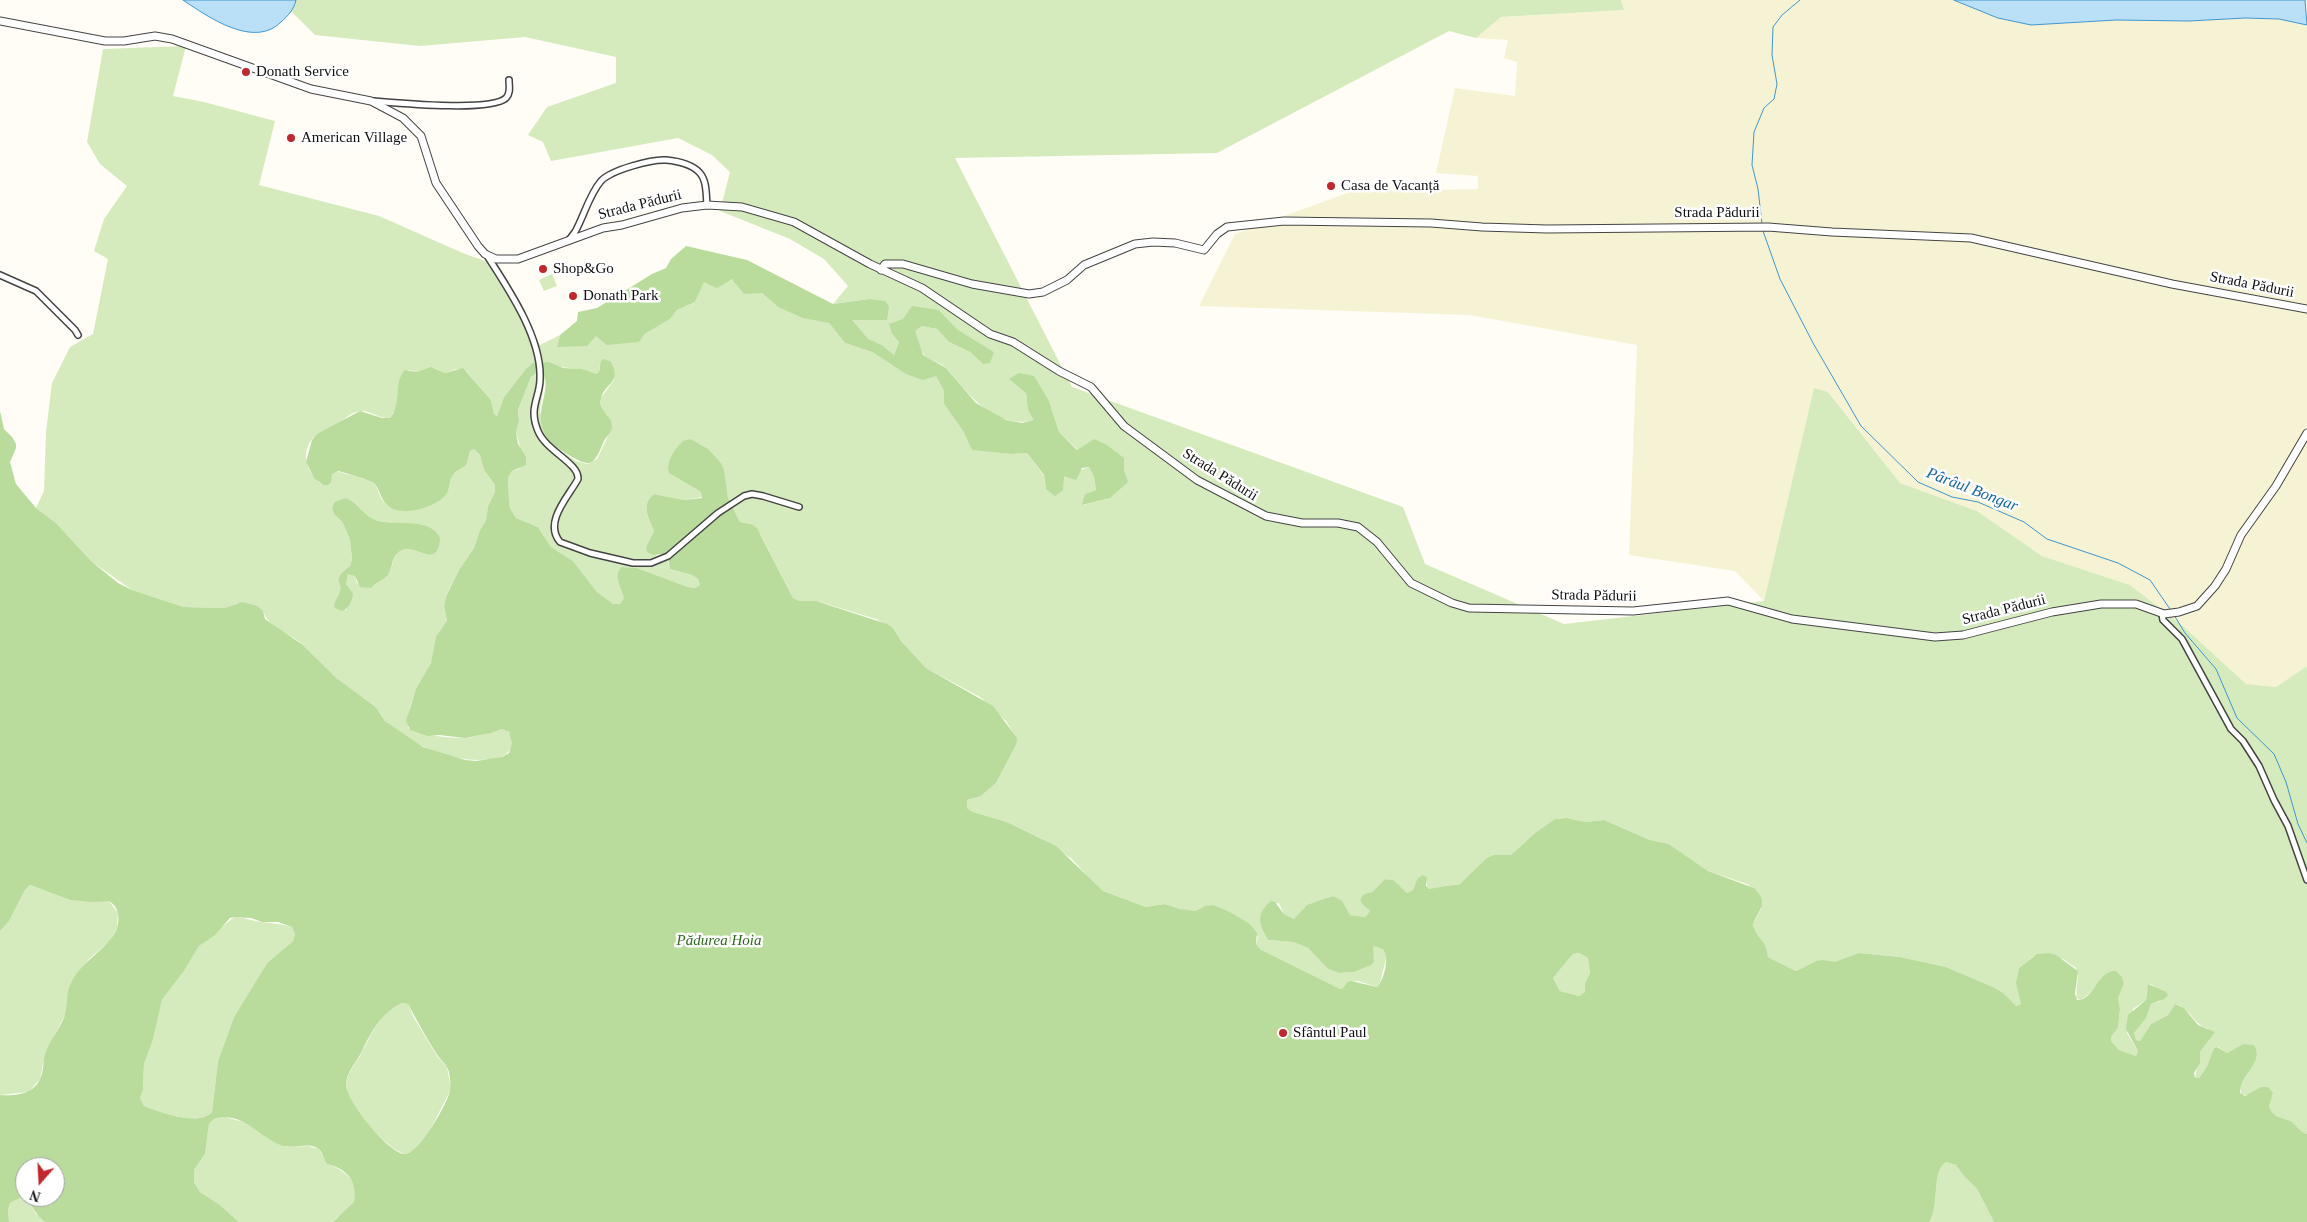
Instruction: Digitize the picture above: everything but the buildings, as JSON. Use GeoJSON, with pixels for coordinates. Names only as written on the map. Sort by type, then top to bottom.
{"type":"FeatureCollection","features":[{"type":"Feature","properties":{"kind":"street"},"geometry":{"type":"LineString","coordinates":[[0,20],[105,40],[124,41],[155,36],[172,38],[311,88],[371,101],[484,106],[507,97],[509,94],[509,80]]}},
{"type":"Feature","properties":{"kind":"street"},"geometry":{"type":"LineString","coordinates":[[371,101],[403,118],[416,130],[424,143],[436,183],[474,242],[485,254],[523,318],[537,349],[540,379],[534,408],[538,432],[547,446],[573,465],[578,472],[578,479],[557,515],[555,530],[560,542],[590,553],[633,563],[651,563],[668,556],[705,523],[744,496],[752,494],[763,496],[799,507]]}},
{"type":"Feature","properties":{"kind":"street"},"geometry":{"type":"LineString","coordinates":[[569,240],[581,222],[601,181],[612,172],[638,165],[665,160],[688,164],[700,172],[706,185],[707,204]]}},
{"type":"Feature","properties":{"kind":"street","name":"Strada Pădurii"},"geometry":{"type":"LineString","coordinates":[[485,254],[500,260],[518,260],[569,240],[656,214],[707,204],[742,207],[794,222],[880,270],[922,288],[990,334],[1013,342],[1059,371],[1090,387],[1124,426],[1197,480],[1249,509],[1266,516],[1302,523],[1348,524],[1358,527],[1377,542],[1411,583],[1462,606],[1480,609],[1533,608],[1623,612],[1728,601],[1782,617],[1935,637],[1963,635],[2052,612],[2101,604],[2136,604],[2165,614]]}},
{"type":"Feature","properties":{"kind":"street","name":"Strada Pădurii"},"geometry":{"type":"LineString","coordinates":[[880,270],[885,264],[898,264],[972,284],[1029,294],[1043,292],[1067,280],[1084,265],[1135,244],[1152,242],[1174,243],[1204,250],[1222,230],[1232,226],[1284,221],[1431,222],[1482,227],[1547,229],[1750,226],[1832,232],[1970,238],[2172,284],[2307,309]]}},
{"type":"Feature","properties":{"kind":"street"},"geometry":{"type":"LineString","coordinates":[[0,275],[42,295],[78,335]]}},
{"type":"Feature","properties":{"kind":"street"},"geometry":{"type":"LineString","coordinates":[[2307,433],[2276,486],[2241,535],[2226,569],[2215,586],[2197,606],[2165,614],[2163,620],[2182,639],[2231,729],[2243,741],[2259,766],[2276,805],[2288,826],[2307,880]]}},
{"type":"Feature","properties":{"kind":"shaded area"},"geometry":{"type":"Polygon","coordinates":[[[1621,0],[1954,0],[1998,18],[2031,25],[2116,20],[2189,21],[2245,18],[2279,19],[2307,25],[2307,666],[2276,687],[2246,684],[2183,626],[2130,585],[2042,556],[1977,511],[1900,483],[1828,392],[1814,389],[1764,601],[1735,571],[1629,555],[1637,345],[1469,315],[1199,306],[1235,234],[1350,192],[1478,189],[1478,176],[1436,173],[1455,88],[1515,96],[1517,62],[1504,58],[1508,40],[1476,38],[1501,17],[1624,10],[1621,0]]]}},
{"type":"Feature","properties":{"kind":"green space"},"geometry":{"type":"Polygon","coordinates":[[[296,0],[1621,0],[1624,10],[1501,17],[1476,38],[1449,31],[1217,153],[955,158],[1072,387],[1403,507],[1425,564],[1564,624],[1764,601],[1814,388],[1828,392],[1900,483],[1977,511],[2042,556],[2130,585],[2183,626],[2246,684],[2276,687],[2307,666],[2307,1134],[2273,1113],[2269,1107],[2273,1093],[2254,1091],[2248,1095],[2241,1095],[2240,1087],[2255,1061],[2243,1044],[2227,1053],[2218,1047],[2214,1048],[2207,1066],[2199,1078],[2195,1078],[2200,1052],[2209,1040],[2209,1029],[2199,1024],[2180,1006],[2175,1004],[2168,1015],[2151,1024],[2140,1041],[2136,1040],[2134,1033],[2147,1014],[2151,1004],[2161,1001],[2153,985],[2150,984],[2147,989],[2146,1000],[2133,1009],[2127,1033],[2138,1051],[2136,1056],[2119,1050],[2111,1041],[2111,1037],[2118,1028],[2120,1009],[2118,998],[2124,984],[2112,971],[2089,994],[2080,1000],[2076,998],[2078,975],[2076,968],[2063,959],[2034,956],[2019,968],[2017,980],[2021,1004],[2016,1006],[1993,987],[1946,967],[1900,957],[1859,953],[1835,963],[1816,961],[1796,971],[1768,957],[1763,942],[1754,930],[1754,922],[1761,909],[1761,898],[1757,891],[1747,884],[1708,871],[1669,844],[1650,840],[1604,820],[1585,822],[1567,818],[1555,819],[1536,832],[1511,855],[1499,856],[1481,864],[1463,883],[1432,890],[1427,888],[1427,882],[1417,879],[1413,890],[1407,893],[1389,879],[1385,879],[1372,892],[1364,894],[1360,899],[1362,904],[1370,911],[1365,917],[1350,915],[1333,896],[1304,908],[1300,915],[1294,919],[1284,914],[1279,903],[1266,906],[1261,923],[1268,940],[1293,942],[1308,948],[1328,969],[1339,973],[1354,972],[1368,966],[1374,958],[1373,946],[1383,948],[1386,958],[1381,981],[1377,987],[1358,981],[1347,982],[1340,989],[1274,959],[1256,944],[1258,937],[1243,922],[1228,911],[1205,906],[1195,911],[1183,910],[1165,904],[1146,907],[1103,891],[1096,886],[1072,859],[1042,839],[1007,822],[973,812],[967,808],[967,800],[981,796],[996,783],[1016,745],[1015,736],[1006,721],[980,697],[926,668],[901,641],[893,628],[876,619],[820,602],[800,601],[793,598],[761,535],[751,524],[740,522],[728,498],[721,463],[705,447],[691,439],[687,441],[673,453],[668,466],[676,477],[701,492],[702,497],[684,500],[654,494],[647,503],[648,516],[654,531],[646,547],[657,556],[663,554],[666,556],[670,569],[692,575],[698,579],[700,585],[695,588],[637,568],[622,567],[624,598],[620,604],[612,604],[597,592],[573,561],[551,547],[538,527],[516,518],[510,508],[508,478],[512,471],[519,469],[520,447],[516,432],[519,421],[518,410],[531,377],[536,373],[543,374],[545,378],[540,410],[544,431],[560,450],[576,461],[587,464],[597,459],[609,434],[608,416],[602,410],[600,399],[614,380],[614,369],[600,365],[599,372],[596,374],[579,369],[559,367],[525,370],[504,397],[497,416],[494,414],[491,400],[466,371],[456,369],[445,373],[434,368],[417,372],[409,370],[401,375],[396,408],[390,418],[364,411],[353,413],[337,425],[313,438],[307,450],[307,464],[313,476],[323,485],[334,471],[355,476],[374,483],[382,499],[392,508],[408,511],[433,504],[440,499],[446,492],[452,476],[470,451],[474,449],[480,455],[484,470],[495,485],[495,492],[488,506],[486,520],[480,530],[474,548],[459,570],[446,595],[444,606],[447,621],[437,635],[431,664],[411,703],[408,728],[429,735],[458,738],[472,737],[502,729],[511,735],[512,739],[510,749],[503,756],[483,760],[454,757],[439,753],[410,740],[386,722],[375,706],[338,680],[298,641],[270,622],[263,611],[238,603],[224,608],[184,607],[132,590],[91,561],[56,523],[36,508],[44,491],[46,432],[52,383],[70,347],[93,334],[108,259],[94,251],[104,219],[127,186],[100,164],[87,142],[103,49],[186,46],[173,96],[204,102],[275,121],[259,185],[379,216],[465,254],[494,264],[540,345],[560,335],[557,347],[596,336],[639,342],[645,334],[670,319],[677,310],[695,302],[704,281],[732,279],[762,293],[778,307],[829,323],[845,343],[872,352],[892,365],[936,375],[944,391],[944,404],[963,431],[972,449],[1011,454],[1027,453],[1044,476],[1046,489],[1064,476],[1089,467],[1094,477],[1096,490],[1085,494],[1083,505],[1110,498],[1094,439],[1078,450],[1059,432],[1049,401],[1026,393],[1028,410],[1035,420],[1021,422],[1008,420],[985,408],[965,390],[946,368],[923,354],[914,331],[922,326],[937,329],[949,342],[970,352],[983,364],[994,352],[957,329],[939,310],[890,324],[892,334],[899,342],[894,355],[882,345],[868,340],[851,320],[887,320],[869,299],[833,304],[848,286],[824,259],[790,239],[720,211],[730,172],[712,155],[678,138],[551,161],[543,142],[528,135],[547,107],[616,83],[616,57],[525,37],[420,46],[315,35],[291,11],[296,0]],[[345,498],[334,502],[332,509],[334,514],[343,523],[350,540],[352,559],[350,566],[340,577],[340,590],[334,605],[346,610],[353,593],[346,584],[348,573],[355,576],[357,583],[371,588],[387,576],[395,556],[401,549],[414,550],[433,530],[419,525],[383,522],[372,519],[354,502],[345,498]]]}},
{"type":"Feature","properties":{"kind":"green space"},"geometry":{"type":"Polygon","coordinates":[[[686,246],[747,260],[833,304],[869,299],[885,301],[889,306],[887,320],[852,320],[868,339],[882,345],[894,355],[899,342],[892,334],[889,324],[903,319],[912,306],[939,310],[957,329],[994,352],[990,363],[983,364],[970,352],[949,342],[937,329],[922,326],[915,331],[923,355],[946,368],[976,403],[1006,420],[1022,423],[1034,420],[1028,410],[1026,393],[1009,379],[1019,373],[1034,376],[1049,401],[1059,432],[1077,450],[1094,439],[1107,445],[1124,458],[1124,470],[1128,482],[1110,498],[1082,505],[1085,494],[1096,490],[1094,477],[1089,467],[1082,468],[1076,480],[1064,476],[1063,490],[1055,496],[1046,489],[1044,475],[1027,453],[1011,454],[972,450],[963,431],[944,404],[944,391],[936,376],[923,380],[906,374],[872,352],[845,343],[829,323],[803,318],[778,307],[762,293],[744,294],[732,279],[717,288],[704,282],[695,302],[677,310],[670,319],[645,334],[639,342],[607,345],[596,336],[587,346],[557,347],[560,335],[577,321],[578,312],[597,308],[652,274],[666,268],[671,259],[686,246]]]}},
{"type":"Feature","properties":{"kind":"green space"},"geometry":{"type":"Polygon","coordinates":[[[552,274],[557,286],[544,291],[539,280],[552,274]]]}},
{"type":"Feature","properties":{"kind":"green space","name":"Pădurea Hoia"},"geometry":{"type":"Polygon","coordinates":[[[604,359],[611,362],[615,374],[614,379],[603,393],[600,403],[611,420],[612,428],[597,456],[594,460],[586,463],[567,454],[547,438],[541,423],[545,378],[543,374],[536,373],[531,377],[518,410],[519,421],[516,432],[518,444],[526,457],[526,465],[512,471],[508,478],[510,508],[516,518],[538,527],[551,547],[573,561],[597,592],[613,604],[620,604],[624,598],[618,582],[619,570],[622,567],[637,568],[695,588],[700,585],[698,579],[692,575],[670,569],[668,559],[663,554],[653,555],[647,552],[646,547],[654,531],[647,512],[647,503],[654,494],[684,500],[702,498],[701,492],[669,473],[668,468],[674,451],[683,441],[691,439],[708,449],[721,463],[724,470],[728,498],[740,522],[751,524],[757,528],[793,598],[800,601],[816,601],[887,624],[893,628],[901,641],[926,668],[993,706],[1017,738],[1016,745],[996,783],[981,796],[967,800],[967,808],[973,812],[1007,822],[1056,846],[1103,891],[1146,907],[1165,904],[1195,911],[1205,906],[1213,905],[1228,911],[1250,924],[1257,933],[1256,944],[1261,950],[1340,989],[1347,982],[1351,981],[1377,987],[1382,979],[1386,963],[1383,949],[1373,946],[1374,962],[1371,965],[1354,972],[1339,973],[1328,969],[1308,948],[1293,942],[1268,940],[1260,920],[1263,910],[1271,901],[1275,902],[1284,914],[1294,919],[1307,905],[1333,896],[1342,901],[1350,915],[1365,917],[1370,911],[1362,904],[1360,899],[1364,894],[1372,892],[1385,879],[1393,880],[1407,893],[1413,890],[1417,879],[1423,875],[1427,878],[1426,886],[1429,889],[1460,884],[1487,858],[1494,855],[1511,855],[1536,832],[1555,819],[1567,818],[1585,822],[1604,820],[1650,840],[1669,844],[1708,871],[1754,888],[1760,894],[1762,900],[1762,905],[1755,919],[1755,932],[1765,945],[1768,957],[1796,971],[1816,961],[1835,962],[1859,953],[1900,957],[1946,967],[1993,987],[2003,993],[2016,1006],[2021,1004],[2016,983],[2019,968],[2037,954],[2049,953],[2056,955],[2078,971],[2075,994],[2077,1000],[2088,996],[2104,975],[2116,971],[2122,977],[2124,984],[2118,998],[2120,1009],[2118,1028],[2111,1037],[2111,1041],[2119,1050],[2136,1056],[2138,1051],[2126,1029],[2128,1015],[2146,1000],[2148,984],[2166,992],[2168,995],[2164,999],[2151,1004],[2146,1018],[2134,1033],[2136,1040],[2140,1041],[2151,1024],[2168,1015],[2175,1004],[2184,1008],[2198,1025],[2215,1032],[2200,1052],[2200,1063],[2194,1073],[2195,1078],[2199,1078],[2207,1066],[2214,1048],[2217,1047],[2227,1053],[2243,1044],[2254,1045],[2257,1051],[2256,1057],[2243,1081],[2240,1093],[2245,1096],[2261,1087],[2268,1087],[2273,1093],[2269,1107],[2273,1113],[2290,1121],[2307,1134],[2307,1222],[1994,1222],[1977,1189],[1956,1165],[1946,1162],[1941,1167],[1939,1173],[1934,1208],[1929,1222],[333,1222],[354,1202],[354,1188],[345,1173],[327,1164],[321,1151],[313,1146],[283,1146],[242,1121],[224,1117],[214,1119],[209,1124],[205,1154],[194,1170],[194,1182],[200,1192],[220,1205],[239,1222],[45,1222],[32,1207],[65,1207],[65,1157],[15,1157],[15,1200],[10,1203],[8,1210],[9,1222],[0,1222],[0,1095],[14,1095],[26,1092],[32,1089],[40,1080],[44,1056],[65,1015],[71,983],[82,968],[113,935],[117,928],[118,917],[115,906],[109,901],[70,900],[30,885],[25,890],[9,921],[0,931],[0,411],[4,429],[16,444],[10,462],[16,484],[36,508],[56,523],[91,561],[118,583],[132,590],[184,607],[224,608],[242,602],[257,606],[263,611],[265,619],[303,645],[336,678],[376,707],[385,721],[423,747],[465,760],[476,761],[502,757],[509,753],[512,743],[509,732],[502,729],[465,738],[439,735],[428,736],[410,730],[406,721],[416,689],[431,663],[436,636],[447,621],[444,606],[446,596],[459,570],[474,548],[480,530],[486,520],[488,506],[495,492],[495,485],[484,470],[480,455],[474,449],[470,451],[465,466],[453,475],[447,493],[443,498],[421,509],[404,511],[391,508],[387,505],[374,483],[357,477],[338,471],[332,474],[331,482],[328,485],[323,485],[314,478],[306,462],[312,440],[317,434],[360,411],[382,418],[390,418],[396,407],[399,380],[405,370],[417,372],[431,367],[445,373],[463,368],[491,400],[494,414],[497,416],[504,397],[525,370],[533,363],[549,362],[563,368],[582,369],[596,374],[599,372],[601,361],[604,359]],[[230,918],[215,935],[199,946],[184,971],[162,1000],[153,1040],[144,1064],[143,1090],[140,1098],[144,1106],[179,1117],[189,1118],[206,1116],[212,1112],[218,1061],[234,1017],[267,963],[293,941],[295,934],[292,927],[278,922],[262,922],[251,918],[230,918]],[[1579,953],[1573,954],[1553,978],[1560,991],[1579,996],[1585,992],[1585,983],[1590,973],[1588,958],[1579,953]],[[402,1003],[383,1017],[373,1030],[350,1071],[346,1085],[353,1103],[370,1126],[389,1145],[398,1152],[405,1154],[418,1146],[432,1127],[448,1097],[450,1082],[447,1067],[436,1053],[408,1004],[402,1003]]]}},
{"type":"Feature","properties":{"kind":"green space"},"geometry":{"type":"Polygon","coordinates":[[[345,498],[354,502],[364,513],[373,519],[429,527],[440,538],[435,553],[425,554],[407,549],[396,554],[388,575],[371,588],[360,587],[355,576],[348,574],[346,584],[353,595],[349,606],[342,611],[335,608],[334,605],[340,589],[339,578],[350,566],[352,559],[350,540],[343,523],[334,514],[332,509],[334,502],[345,498]]]}},
{"type":"Feature","properties":{"kind":"green space"},"geometry":{"type":"Polygon","coordinates":[[[30,885],[70,900],[109,901],[118,913],[117,928],[110,941],[89,959],[71,983],[66,1013],[45,1054],[40,1079],[29,1092],[0,1095],[0,931],[9,921],[25,890],[30,885]]]}},
{"type":"Feature","properties":{"kind":"green space"},"geometry":{"type":"Polygon","coordinates":[[[234,917],[292,927],[295,934],[293,941],[267,963],[234,1017],[218,1061],[212,1112],[206,1116],[189,1118],[179,1117],[144,1106],[140,1098],[143,1090],[144,1064],[153,1040],[162,1000],[184,971],[199,946],[234,917]]]}},
{"type":"Feature","properties":{"kind":"green space"},"geometry":{"type":"Polygon","coordinates":[[[1579,953],[1588,958],[1590,973],[1585,983],[1585,992],[1579,996],[1560,991],[1553,978],[1573,954],[1579,953]]]}},
{"type":"Feature","properties":{"kind":"green space"},"geometry":{"type":"Polygon","coordinates":[[[402,1003],[408,1004],[414,1018],[437,1056],[447,1067],[451,1089],[428,1134],[413,1151],[406,1154],[389,1145],[370,1126],[353,1104],[346,1087],[349,1074],[376,1025],[394,1007],[402,1003]]]}},
{"type":"Feature","properties":{"kind":"green space"},"geometry":{"type":"Polygon","coordinates":[[[225,1117],[247,1123],[286,1147],[308,1146],[319,1149],[327,1164],[346,1174],[355,1186],[355,1199],[351,1206],[333,1222],[239,1222],[220,1205],[200,1192],[194,1182],[194,1170],[205,1154],[209,1124],[214,1119],[225,1117]]]}},
{"type":"Feature","properties":{"kind":"green space"},"geometry":{"type":"Polygon","coordinates":[[[1946,1162],[1956,1165],[1977,1189],[1994,1222],[1929,1222],[1934,1208],[1939,1173],[1941,1167],[1946,1162]]]}},
{"type":"Feature","properties":{"kind":"green space"},"geometry":{"type":"Polygon","coordinates":[[[15,1200],[15,1207],[32,1207],[45,1222],[9,1222],[8,1210],[10,1203],[15,1200]]]}},
{"type":"Feature","properties":{"kind":"water"},"geometry":{"type":"Polygon","coordinates":[[[183,0],[296,0],[290,12],[281,22],[270,30],[258,32],[231,28],[183,0]]]}},
{"type":"Feature","properties":{"kind":"water"},"geometry":{"type":"Polygon","coordinates":[[[1954,0],[2305,0],[2307,25],[2279,19],[2245,18],[2189,21],[2116,20],[2031,25],[1998,18],[1954,0]]]}},
{"type":"Feature","properties":{"kind":"waterway","name":"Pârâul Bongar"},"geometry":{"type":"LineString","coordinates":[[1762,224],[1758,189],[1752,165],[1754,132],[1764,108],[1774,99],[1777,84],[1772,55],[1773,27],[1782,15],[1800,0]]}},
{"type":"Feature","properties":{"kind":"waterway","name":"Pârâul Bongar"},"geometry":{"type":"LineString","coordinates":[[1763,231],[1780,279],[1813,343],[1861,426],[1918,482],[1952,497],[1978,502],[2024,522],[2047,539],[2118,563],[2150,580],[2170,609]]}},
{"type":"Feature","properties":{"kind":"waterway","name":"Pârâul Bongar"},"geometry":{"type":"LineString","coordinates":[[2174,615],[2185,633],[2216,669],[2237,718],[2274,754],[2286,782],[2298,824],[2307,843]]}},
{"type":"Feature","properties":{"kind":"place","name":"Donath Service"},"geometry":{"type":"Point","coordinates":[246,72]}},
{"type":"Feature","properties":{"kind":"place","name":"American Village"},"geometry":{"type":"Point","coordinates":[291,138]}},
{"type":"Feature","properties":{"kind":"place","name":"Casa de Vacanță"},"geometry":{"type":"Point","coordinates":[1331,186]}},
{"type":"Feature","properties":{"kind":"place","name":"Shop&Go"},"geometry":{"type":"Point","coordinates":[543,269]}},
{"type":"Feature","properties":{"kind":"place","name":"Donath Park"},"geometry":{"type":"Point","coordinates":[573,296]}},
{"type":"Feature","properties":{"kind":"place","name":"Sfântul Paul"},"geometry":{"type":"Point","coordinates":[1283,1033]}}]}
